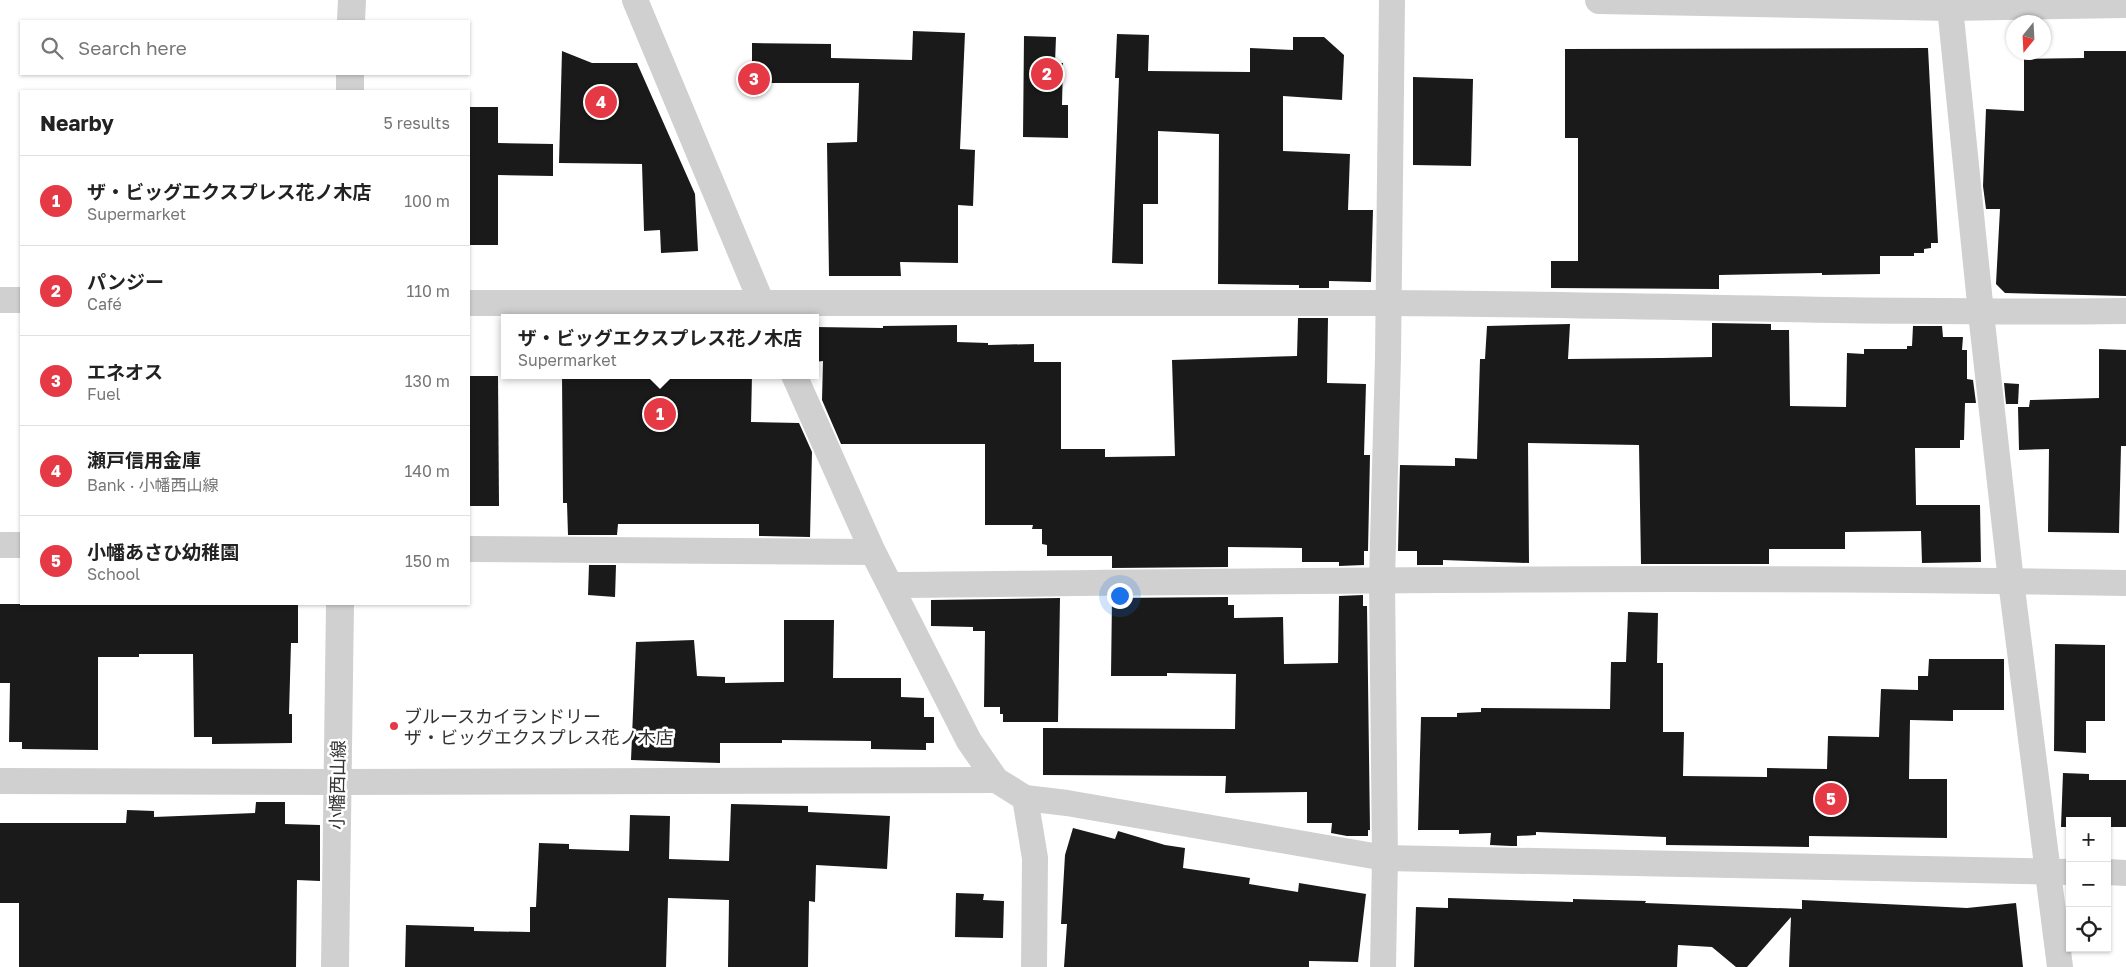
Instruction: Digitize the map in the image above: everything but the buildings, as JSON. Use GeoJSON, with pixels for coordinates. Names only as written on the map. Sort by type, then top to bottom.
{"type":"FeatureCollection","features":[{"type":"Feature","properties":{"kind":"street"},"geometry":{"type":"LineString","coordinates":[[351,20],[352,0]]}},
{"type":"Feature","properties":{"kind":"street"},"geometry":{"type":"LineString","coordinates":[[635,0],[765,311]]}},
{"type":"Feature","properties":{"kind":"street"},"geometry":{"type":"LineString","coordinates":[[1383,967],[1385,858],[1382,580],[1392,0]]}},
{"type":"Feature","properties":{"kind":"street"},"geometry":{"type":"LineString","coordinates":[[1599,0],[1950,7],[2126,4]]}},
{"type":"Feature","properties":{"kind":"street"},"geometry":{"type":"LineString","coordinates":[[1950,7],[1981,313],[2012,581],[2059,872],[2060,967]]}},
{"type":"Feature","properties":{"kind":"street"},"geometry":{"type":"LineString","coordinates":[[350,75],[350,90]]}},
{"type":"Feature","properties":{"kind":"street"},"geometry":{"type":"LineString","coordinates":[[0,300],[20,300]]}},
{"type":"Feature","properties":{"kind":"street"},"geometry":{"type":"LineString","coordinates":[[470,303],[765,311],[1388,303],[1981,313],[2126,311]]}},
{"type":"Feature","properties":{"kind":"street"},"geometry":{"type":"LineString","coordinates":[[796,379],[873,552],[891,584],[969,741],[996,780],[1025,798],[1067,803],[1385,858],[2059,872]]}},
{"type":"Feature","properties":{"kind":"street"},"geometry":{"type":"LineString","coordinates":[[0,545],[20,545]]}},
{"type":"Feature","properties":{"kind":"street"},"geometry":{"type":"LineString","coordinates":[[470,549],[873,552]]}},
{"type":"Feature","properties":{"kind":"street"},"geometry":{"type":"LineString","coordinates":[[891,584],[1382,580],[2012,581],[2126,583]]}},
{"type":"Feature","properties":{"kind":"street","name":"小幡西山線"},"geometry":{"type":"LineString","coordinates":[[335,967],[340,605]]}},
{"type":"Feature","properties":{"kind":"street"},"geometry":{"type":"LineString","coordinates":[[0,781],[996,780]]}},
{"type":"Feature","properties":{"kind":"street"},"geometry":{"type":"LineString","coordinates":[[1025,798],[1035,858],[1034,967]]}},
{"type":"Feature","properties":{"kind":"street"},"geometry":{"type":"LineString","coordinates":[[2111,872],[2126,872]]}},
{"type":"Feature","properties":{"kind":"place","name":"パンジー"},"geometry":{"type":"Point","coordinates":[1047,74]}},
{"type":"Feature","properties":{"kind":"place","name":"エネオス"},"geometry":{"type":"Point","coordinates":[754,79]}},
{"type":"Feature","properties":{"kind":"place","name":"瀬戸信用金庫"},"geometry":{"type":"Point","coordinates":[601,102]}},
{"type":"Feature","properties":{"kind":"place","name":"ザ・ビッグエクスプレス花ノ木店"},"geometry":{"type":"Point","coordinates":[660,414]}},
{"type":"Feature","properties":{"kind":"place","name":"ブルースカイランドリー ザ・ビッグエクスプレス花ノ木店"},"geometry":{"type":"Point","coordinates":[394,726]}},
{"type":"Feature","properties":{"kind":"place","name":"小幡あさひ幼稚園"},"geometry":{"type":"Point","coordinates":[1831,799]}}]}
